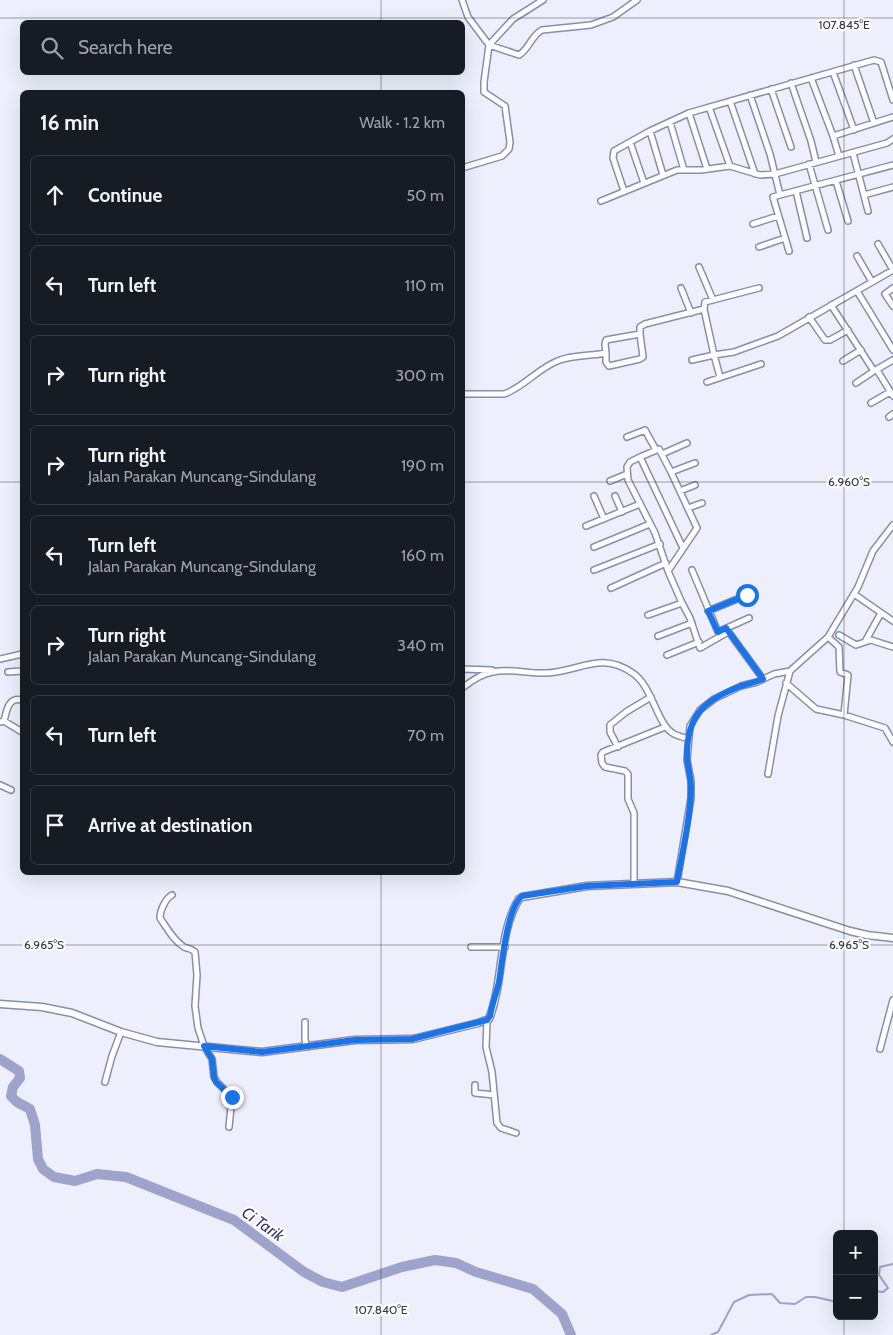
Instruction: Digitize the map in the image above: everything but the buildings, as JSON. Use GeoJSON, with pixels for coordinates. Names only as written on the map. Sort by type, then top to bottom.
{"type":"FeatureCollection","features":[{"type":"Feature","properties":{"kind":"street"},"geometry":{"type":"LineString","coordinates":[[462,0],[468,17],[490,45],[519,55],[524,52],[536,34],[542,30],[591,25],[613,16],[637,0]]}},
{"type":"Feature","properties":{"kind":"street"},"geometry":{"type":"LineString","coordinates":[[465,167],[502,156],[509,150],[506,106],[484,92],[490,45],[513,19],[543,0]]}},
{"type":"Feature","properties":{"kind":"street"},"geometry":{"type":"LineString","coordinates":[[624,191],[612,155],[616,149],[689,113],[874,60],[881,62],[893,100]]}},
{"type":"Feature","properties":{"kind":"street"},"geometry":{"type":"LineString","coordinates":[[854,65],[874,123]]}},
{"type":"Feature","properties":{"kind":"street"},"geometry":{"type":"LineString","coordinates":[[833,72],[854,130]]}},
{"type":"Feature","properties":{"kind":"street"},"geometry":{"type":"LineString","coordinates":[[811,78],[839,156]]}},
{"type":"Feature","properties":{"kind":"street"},"geometry":{"type":"LineString","coordinates":[[791,84],[811,141],[816,162]]}},
{"type":"Feature","properties":{"kind":"street"},"geometry":{"type":"LineString","coordinates":[[771,89],[791,147]]}},
{"type":"Feature","properties":{"kind":"street"},"geometry":{"type":"LineString","coordinates":[[750,95],[770,154],[780,195]]}},
{"type":"Feature","properties":{"kind":"street"},"geometry":{"type":"LineString","coordinates":[[730,100],[755,174]]}},
{"type":"Feature","properties":{"kind":"street"},"geometry":{"type":"LineString","coordinates":[[709,107],[730,166]]}},
{"type":"Feature","properties":{"kind":"street"},"geometry":{"type":"LineString","coordinates":[[689,113],[707,169]]}},
{"type":"Feature","properties":{"kind":"street"},"geometry":{"type":"LineString","coordinates":[[833,136],[893,117]]}},
{"type":"Feature","properties":{"kind":"street"},"geometry":{"type":"LineString","coordinates":[[670,122],[684,170]]}},
{"type":"Feature","properties":{"kind":"street"},"geometry":{"type":"LineString","coordinates":[[650,132],[664,175]]}},
{"type":"Feature","properties":{"kind":"street"},"geometry":{"type":"LineString","coordinates":[[601,201],[664,175],[684,170],[730,166],[755,174],[774,174],[887,143],[893,139]]}},
{"type":"Feature","properties":{"kind":"street"},"geometry":{"type":"LineString","coordinates":[[630,142],[644,183]]}},
{"type":"Feature","properties":{"kind":"street"},"geometry":{"type":"LineString","coordinates":[[853,153],[868,211]]}},
{"type":"Feature","properties":{"kind":"street"},"geometry":{"type":"LineString","coordinates":[[810,164],[828,230]]}},
{"type":"Feature","properties":{"kind":"street"},"geometry":{"type":"LineString","coordinates":[[789,251],[773,197],[893,165]]}},
{"type":"Feature","properties":{"kind":"street"},"geometry":{"type":"LineString","coordinates":[[836,180],[848,221]]}},
{"type":"Feature","properties":{"kind":"street"},"geometry":{"type":"LineString","coordinates":[[864,195],[893,187]]}},
{"type":"Feature","properties":{"kind":"street"},"geometry":{"type":"LineString","coordinates":[[796,191],[807,238]]}},
{"type":"Feature","properties":{"kind":"street"},"geometry":{"type":"LineString","coordinates":[[753,224],[778,216]]}},
{"type":"Feature","properties":{"kind":"street"},"geometry":{"type":"LineString","coordinates":[[759,247],[785,238]]}},
{"type":"Feature","properties":{"kind":"street"},"geometry":{"type":"LineString","coordinates":[[692,360],[734,352],[778,336],[808,317],[893,270],[878,244]]}},
{"type":"Feature","properties":{"kind":"street"},"geometry":{"type":"LineString","coordinates":[[857,256],[872,282]]}},
{"type":"Feature","properties":{"kind":"street"},"geometry":{"type":"LineString","coordinates":[[699,267],[712,300]]}},
{"type":"Feature","properties":{"kind":"street"},"geometry":{"type":"LineString","coordinates":[[681,288],[691,313]]}},
{"type":"Feature","properties":{"kind":"street"},"geometry":{"type":"LineString","coordinates":[[720,377],[704,309],[705,302],[759,288]]}},
{"type":"Feature","properties":{"kind":"street"},"geometry":{"type":"LineString","coordinates":[[893,288],[885,294],[893,306]]}},
{"type":"Feature","properties":{"kind":"street"},"geometry":{"type":"LineString","coordinates":[[857,291],[893,350]]}},
{"type":"Feature","properties":{"kind":"street"},"geometry":{"type":"LineString","coordinates":[[832,305],[892,394],[871,403]]}},
{"type":"Feature","properties":{"kind":"street"},"geometry":{"type":"LineString","coordinates":[[640,334],[606,340],[604,344],[606,362],[609,366],[643,357],[640,327],[644,324],[704,309]]}},
{"type":"Feature","properties":{"kind":"street"},"geometry":{"type":"LineString","coordinates":[[808,317],[825,340],[830,340],[848,330]]}},
{"type":"Feature","properties":{"kind":"street"},"geometry":{"type":"LineString","coordinates":[[843,360],[861,350]]}},
{"type":"Feature","properties":{"kind":"street"},"geometry":{"type":"LineString","coordinates":[[465,394],[504,394],[510,392],[536,372],[560,360],[606,353]]}},
{"type":"Feature","properties":{"kind":"street"},"geometry":{"type":"LineString","coordinates":[[856,383],[893,360]]}},
{"type":"Feature","properties":{"kind":"street"},"geometry":{"type":"LineString","coordinates":[[707,382],[761,364]]}},
{"type":"Feature","properties":{"kind":"street"},"geometry":{"type":"LineString","coordinates":[[627,437],[645,430],[656,450],[659,450],[662,454],[697,528],[668,571]]}},
{"type":"Feature","properties":{"kind":"street"},"geometry":{"type":"LineString","coordinates":[[662,454],[687,443]]}},
{"type":"Feature","properties":{"kind":"street"},"geometry":{"type":"LineString","coordinates":[[656,450],[630,462],[626,474],[660,544],[668,571],[692,623],[700,648],[749,618]]}},
{"type":"Feature","properties":{"kind":"street"},"geometry":{"type":"LineString","coordinates":[[640,457],[683,548]]}},
{"type":"Feature","properties":{"kind":"street"},"geometry":{"type":"LineString","coordinates":[[671,472],[695,463]]}},
{"type":"Feature","properties":{"kind":"street"},"geometry":{"type":"LineString","coordinates":[[610,481],[626,474]]}},
{"type":"Feature","properties":{"kind":"street"},"geometry":{"type":"LineString","coordinates":[[680,491],[695,485]]}},
{"type":"Feature","properties":{"kind":"street"},"geometry":{"type":"LineString","coordinates":[[594,496],[604,519]]}},
{"type":"Feature","properties":{"kind":"street"},"geometry":{"type":"LineString","coordinates":[[615,496],[622,512]]}},
{"type":"Feature","properties":{"kind":"street"},"geometry":{"type":"LineString","coordinates":[[688,508],[702,503]]}},
{"type":"Feature","properties":{"kind":"street"},"geometry":{"type":"LineString","coordinates":[[586,526],[640,504]]}},
{"type":"Feature","properties":{"kind":"street"},"geometry":{"type":"LineString","coordinates":[[594,547],[650,524]]}},
{"type":"Feature","properties":{"kind":"street"},"geometry":{"type":"LineString","coordinates":[[677,882],[691,798],[691,781],[687,760],[690,726],[706,705],[714,699],[741,686],[790,670],[828,637],[854,594],[873,551],[893,525]]}},
{"type":"Feature","properties":{"kind":"street"},"geometry":{"type":"LineString","coordinates":[[594,570],[660,544]]}},
{"type":"Feature","properties":{"kind":"street"},"geometry":{"type":"LineString","coordinates":[[611,588],[666,563]]}},
{"type":"Feature","properties":{"kind":"street"},"geometry":{"type":"LineString","coordinates":[[692,570],[718,632],[727,630]]}},
{"type":"Feature","properties":{"kind":"street"},"geometry":{"type":"LineString","coordinates":[[854,594],[893,621]]}},
{"type":"Feature","properties":{"kind":"street"},"geometry":{"type":"LineString","coordinates":[[708,611],[747,595]]}},
{"type":"Feature","properties":{"kind":"street"},"geometry":{"type":"LineString","coordinates":[[648,615],[682,602]]}},
{"type":"Feature","properties":{"kind":"street"},"geometry":{"type":"LineString","coordinates":[[866,640],[881,613]]}},
{"type":"Feature","properties":{"kind":"street"},"geometry":{"type":"LineString","coordinates":[[658,636],[692,623]]}},
{"type":"Feature","properties":{"kind":"street"},"geometry":{"type":"LineString","coordinates":[[727,630],[763,679]]}},
{"type":"Feature","properties":{"kind":"street"},"geometry":{"type":"LineString","coordinates":[[839,635],[856,645],[866,640],[877,641],[893,647]]}},
{"type":"Feature","properties":{"kind":"street"},"geometry":{"type":"LineString","coordinates":[[828,637],[839,646],[840,672],[848,675],[844,715]]}},
{"type":"Feature","properties":{"kind":"street"},"geometry":{"type":"LineString","coordinates":[[666,655],[699,642]]}},
{"type":"Feature","properties":{"kind":"street"},"geometry":{"type":"LineString","coordinates":[[0,659],[20,654]]}},
{"type":"Feature","properties":{"kind":"street"},"geometry":{"type":"LineString","coordinates":[[465,669],[546,673],[560,672],[580,666],[606,662],[616,665],[635,674],[651,697],[665,727],[673,734],[688,739]]}},
{"type":"Feature","properties":{"kind":"street"},"geometry":{"type":"LineString","coordinates":[[768,774],[778,716],[790,670]]}},
{"type":"Feature","properties":{"kind":"street"},"geometry":{"type":"LineString","coordinates":[[8,672],[20,671]]}},
{"type":"Feature","properties":{"kind":"street"},"geometry":{"type":"LineString","coordinates":[[465,686],[479,677],[496,671]]}},
{"type":"Feature","properties":{"kind":"street"},"geometry":{"type":"LineString","coordinates":[[786,683],[816,709],[844,715],[885,728],[893,742]]}},
{"type":"Feature","properties":{"kind":"street"},"geometry":{"type":"LineString","coordinates":[[618,746],[610,732],[610,725],[626,712],[651,697]]}},
{"type":"Feature","properties":{"kind":"street"},"geometry":{"type":"LineString","coordinates":[[20,700],[15,699],[8,706],[2,722],[20,731]]}},
{"type":"Feature","properties":{"kind":"street"},"geometry":{"type":"LineString","coordinates":[[0,705],[8,706]]}},
{"type":"Feature","properties":{"kind":"street"},"geometry":{"type":"LineString","coordinates":[[634,883],[634,813],[628,799],[628,774],[625,771],[605,767],[601,757],[603,752],[665,727]]}},
{"type":"Feature","properties":{"kind":"street"},"geometry":{"type":"LineString","coordinates":[[0,785],[10,790]]}},
{"type":"Feature","properties":{"kind":"street"},"geometry":{"type":"LineString","coordinates":[[516,1133],[498,1126],[492,1072],[486,1047],[487,1020],[490,1016],[498,984],[509,923],[522,896],[587,886],[677,882],[728,891],[867,935],[893,938]]}},
{"type":"Feature","properties":{"kind":"street"},"geometry":{"type":"LineString","coordinates":[[172,895],[160,912],[160,918],[175,939],[195,952],[197,975],[195,1006],[198,1028],[204,1046],[212,1059],[216,1082],[232,1097],[229,1127]]}},
{"type":"Feature","properties":{"kind":"street"},"geometry":{"type":"LineString","coordinates":[[471,946],[505,947]]}},
{"type":"Feature","properties":{"kind":"street"},"geometry":{"type":"LineString","coordinates":[[880,1049],[893,1000]]}},
{"type":"Feature","properties":{"kind":"street"},"geometry":{"type":"LineString","coordinates":[[0,1004],[42,1007],[72,1013],[121,1032],[157,1042],[262,1052],[355,1040],[416,1039],[487,1020]]}},
{"type":"Feature","properties":{"kind":"street"},"geometry":{"type":"LineString","coordinates":[[305,1022],[307,1047]]}},
{"type":"Feature","properties":{"kind":"street"},"geometry":{"type":"LineString","coordinates":[[105,1082],[121,1032]]}},
{"type":"Feature","properties":{"kind":"street"},"geometry":{"type":"LineString","coordinates":[[475,1085],[475,1093],[494,1095]]}},
{"type":"Feature","properties":{"kind":"waterway","name":"Ci Tarik"},"geometry":{"type":"LineString","coordinates":[[0,1059],[19,1071],[20,1078],[13,1087],[11,1096],[17,1102],[30,1109],[35,1125],[38,1159],[43,1169],[54,1177],[75,1181],[97,1174],[126,1177],[234,1220],[304,1272],[323,1282],[342,1287],[402,1267],[435,1260],[456,1263],[476,1272],[533,1289],[562,1314],[571,1335]]}},
{"type":"Feature","properties":{"kind":"waterway"},"geometry":{"type":"LineString","coordinates":[[878,1291],[883,1292],[888,1288],[879,1275],[880,1267],[893,1264]]}},
{"type":"Feature","properties":{"kind":"waterway"},"geometry":{"type":"LineString","coordinates":[[711,1335],[718,1332],[734,1302],[749,1295],[772,1294],[780,1303],[795,1304],[806,1297],[833,1301]]}},
{"type":"Feature","properties":{"kind":"route"},"geometry":{"type":"LineString","coordinates":[[232,1097],[216,1082],[212,1059],[204,1046],[262,1052],[355,1040],[416,1039],[487,1020],[490,1016],[498,984],[509,923],[522,896],[587,886],[677,882],[691,798],[691,781],[687,760],[690,726],[700,710],[714,699],[741,686],[763,679],[726,628],[718,632],[708,611],[747,595]]}}]}
